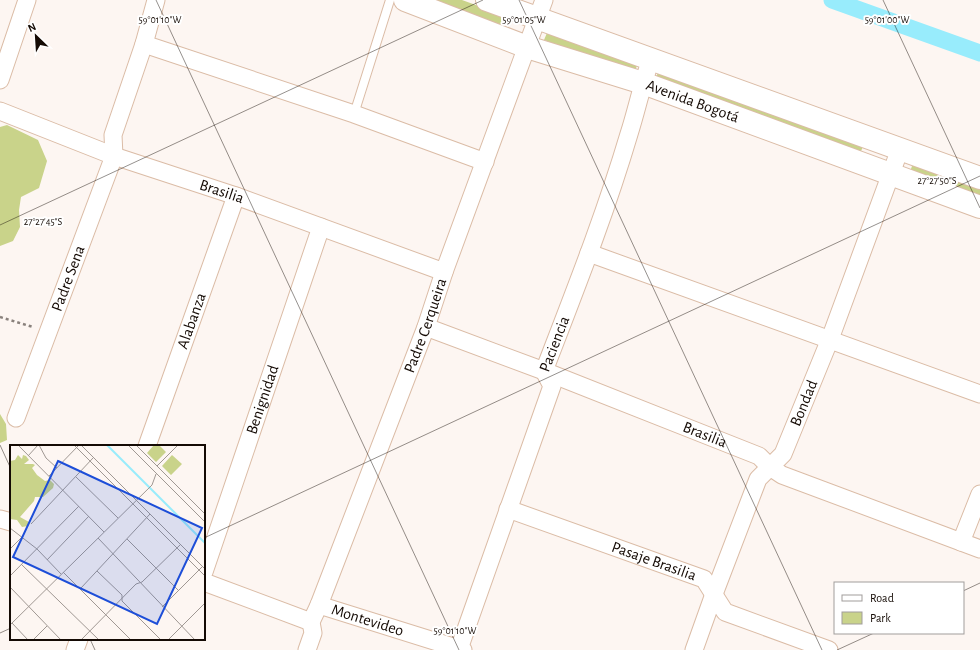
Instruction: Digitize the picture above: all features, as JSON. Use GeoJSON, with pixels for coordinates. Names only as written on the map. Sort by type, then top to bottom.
{"type":"FeatureCollection","features":[{"type":"Feature","properties":{"kind":"main road","name":"Avenida Bogotá"},"geometry":{"type":"LineString","coordinates":[[405,0],[527,47],[643,83],[980,207]]}},
{"type":"Feature","properties":{"kind":"main road","name":"Avenida Bogotá"},"geometry":{"type":"LineString","coordinates":[[487,0],[541,9],[651,59],[980,178]]}},
{"type":"Feature","properties":{"kind":"street"},"geometry":{"type":"LineString","coordinates":[[0,80],[7,36],[27,0]]}},
{"type":"Feature","properties":{"kind":"street","name":"Padre Sena"},"geometry":{"type":"LineString","coordinates":[[16,418],[114,156],[113,135],[144,44],[156,0]]}},
{"type":"Feature","properties":{"kind":"street","name":"Padre Cerqueira"},"geometry":{"type":"LineString","coordinates":[[307,650],[314,633],[311,622],[319,605],[426,328],[444,272],[541,9]]}},
{"type":"Feature","properties":{"kind":"street"},"geometry":{"type":"LineString","coordinates":[[144,44],[354,114],[485,162]]}},
{"type":"Feature","properties":{"kind":"street","name":"Paciencia"},"geometry":{"type":"LineString","coordinates":[[461,649],[508,509],[552,386],[544,371],[589,253],[630,134],[643,83],[651,59]]}},
{"type":"Feature","properties":{"kind":"street","name":"Brasilia"},"geometry":{"type":"LineString","coordinates":[[0,111],[114,156],[236,196],[444,272]]}},
{"type":"Feature","properties":{"kind":"street","name":"Bondad"},"geometry":{"type":"LineString","coordinates":[[694,650],[758,479],[783,454],[830,339],[900,149]]}},
{"type":"Feature","properties":{"kind":"street","name":"Alabanza"},"geometry":{"type":"LineString","coordinates":[[147,445],[236,196]]}},
{"type":"Feature","properties":{"kind":"street","name":"Benignidad"},"geometry":{"type":"LineString","coordinates":[[205,569],[321,227]]}},
{"type":"Feature","properties":{"kind":"street"},"geometry":{"type":"LineString","coordinates":[[589,253],[980,394]]}},
{"type":"Feature","properties":{"kind":"street","name":"Brasilia"},"geometry":{"type":"LineString","coordinates":[[426,328],[544,371],[759,456],[770,467],[782,475],[980,549]]}},
{"type":"Feature","properties":{"kind":"street"},"geometry":{"type":"LineString","coordinates":[[961,542],[980,494]]}},
{"type":"Feature","properties":{"kind":"street","name":"Pasaje Brasilia"},"geometry":{"type":"LineString","coordinates":[[508,509],[704,579],[725,612],[829,650]]}},
{"type":"Feature","properties":{"kind":"street"},"geometry":{"type":"LineString","coordinates":[[0,519],[10,522]]}},
{"type":"Feature","properties":{"kind":"street","name":"Montevideo"},"geometry":{"type":"LineString","coordinates":[[205,582],[311,622]]}},
{"type":"Feature","properties":{"kind":"street","name":"Montevideo"},"geometry":{"type":"LineString","coordinates":[[319,605],[461,649]]}},
{"type":"Feature","properties":{"kind":"street"},"geometry":{"type":"LineString","coordinates":[[75,650],[78,640]]}},
{"type":"Feature","properties":{"kind":"lane"},"geometry":{"type":"LineString","coordinates":[[354,114],[390,0]]}},
{"type":"Feature","properties":{"kind":"path"},"geometry":{"type":"LineString","coordinates":[[0,317],[48,332]]}},
{"type":"Feature","properties":{"kind":"green space"},"geometry":{"type":"Polygon","coordinates":[[[424,0],[462,0],[506,16],[502,28],[424,0]]]}},
{"type":"Feature","properties":{"kind":"green space"},"geometry":{"type":"Polygon","coordinates":[[[549,28],[639,61],[634,73],[544,40],[549,28]]]}},
{"type":"Feature","properties":{"kind":"green space"},"geometry":{"type":"Polygon","coordinates":[[[659,69],[864,144],[859,156],[655,81],[659,69]]]}},
{"type":"Feature","properties":{"kind":"green space"},"geometry":{"type":"Polygon","coordinates":[[[7,125],[38,140],[47,161],[39,188],[21,197],[19,210],[20,227],[13,241],[0,246],[0,127],[7,125]]]}},
{"type":"Feature","properties":{"kind":"green space"},"geometry":{"type":"Polygon","coordinates":[[[914,160],[980,184],[980,197],[910,172],[914,160]]]}},
{"type":"Feature","properties":{"kind":"green space"},"geometry":{"type":"Polygon","coordinates":[[[0,414],[6,424],[7,440],[0,443],[0,414]]]}},
{"type":"Feature","properties":{"kind":"waterway"},"geometry":{"type":"LineString","coordinates":[[832,0],[980,53]]}}]}
